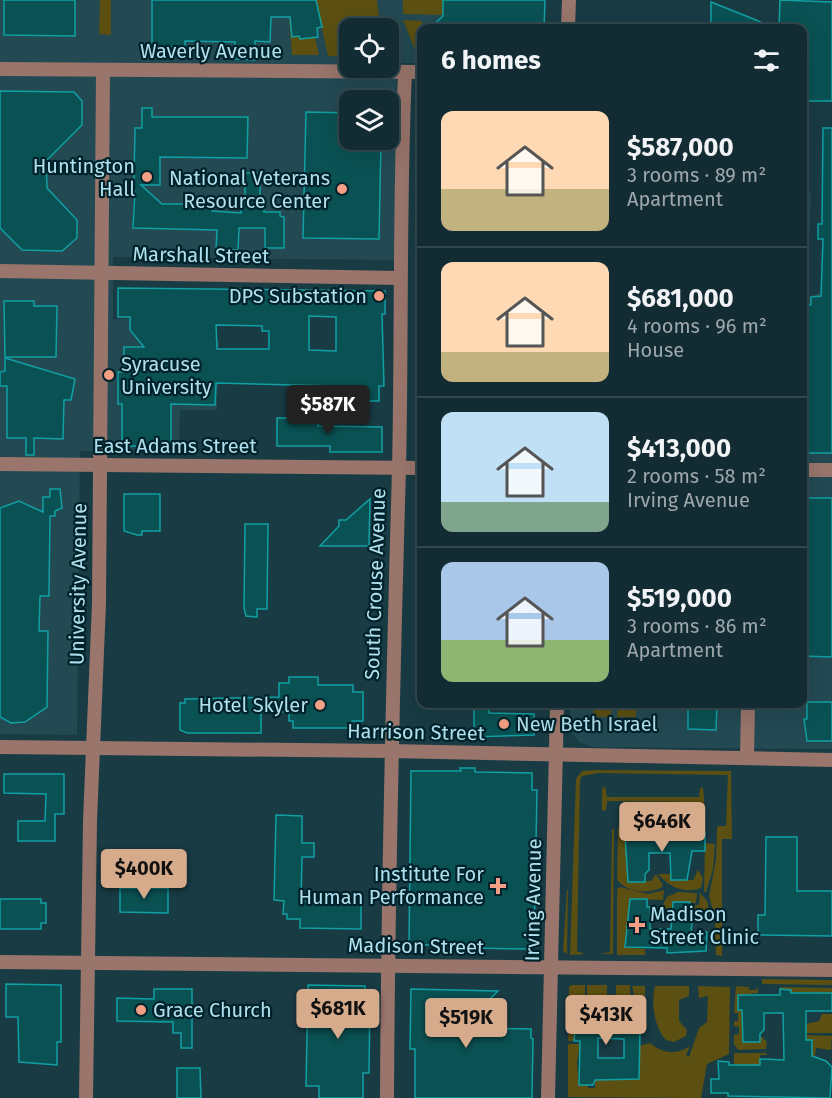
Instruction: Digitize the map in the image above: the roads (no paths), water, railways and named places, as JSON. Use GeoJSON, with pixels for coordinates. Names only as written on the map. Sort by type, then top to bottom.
{"type":"FeatureCollection","features":[{"type":"Feature","properties":{"kind":"street"},"geometry":{"type":"LineString","coordinates":[[568,24],[569,0]]}},
{"type":"Feature","properties":{"kind":"street","name":"Waverly Avenue"},"geometry":{"type":"LineString","coordinates":[[0,69],[417,72]]}},
{"type":"Feature","properties":{"kind":"street","name":"University Avenue"},"geometry":{"type":"LineString","coordinates":[[86,1098],[99,603],[103,71]]}},
{"type":"Feature","properties":{"kind":"street","name":"South Crouse Avenue"},"geometry":{"type":"LineString","coordinates":[[387,1098],[390,751],[399,468],[400,173],[405,72]]}},
{"type":"Feature","properties":{"kind":"street","name":"Marshall Street"},"geometry":{"type":"LineString","coordinates":[[0,271],[400,278]]}},
{"type":"Feature","properties":{"kind":"street","name":"East Adams Street"},"geometry":{"type":"LineString","coordinates":[[0,464],[417,468]]}},
{"type":"Feature","properties":{"kind":"street"},"geometry":{"type":"LineString","coordinates":[[807,470],[832,470]]}},
{"type":"Feature","properties":{"kind":"street","name":"Irving Avenue"},"geometry":{"type":"LineString","coordinates":[[548,1098],[557,708]]}},
{"type":"Feature","properties":{"kind":"street"},"geometry":{"type":"LineString","coordinates":[[747,708],[747,758]]}},
{"type":"Feature","properties":{"kind":"street","name":"Harrison Street"},"geometry":{"type":"LineString","coordinates":[[0,747],[94,750],[390,751],[832,760]]}},
{"type":"Feature","properties":{"kind":"street","name":"Madison Street"},"geometry":{"type":"LineString","coordinates":[[0,962],[832,970]]}},
{"type":"Feature","properties":{"kind":"place","name":"Huntington Hall"},"geometry":{"type":"Point","coordinates":[147,177]}},
{"type":"Feature","properties":{"kind":"place","name":"National Veterans Resource Center"},"geometry":{"type":"Point","coordinates":[342,189]}},
{"type":"Feature","properties":{"kind":"place","name":"DPS Substation"},"geometry":{"type":"Point","coordinates":[379,296]}},
{"type":"Feature","properties":{"kind":"place","name":"Syracuse University"},"geometry":{"type":"Point","coordinates":[109,375]}},
{"type":"Feature","properties":{"kind":"place","name":"Hotel Skyler"},"geometry":{"type":"Point","coordinates":[320,705]}},
{"type":"Feature","properties":{"kind":"place","name":"New Beth Israel"},"geometry":{"type":"Point","coordinates":[504,724]}},
{"type":"Feature","properties":{"kind":"place","name":"Institute For Human Performance"},"geometry":{"type":"Point","coordinates":[498,886]}},
{"type":"Feature","properties":{"kind":"place","name":"Madison Street Clinic"},"geometry":{"type":"Point","coordinates":[637,925]}},
{"type":"Feature","properties":{"kind":"place","name":"Grace Church"},"geometry":{"type":"Point","coordinates":[141,1010]}}]}
